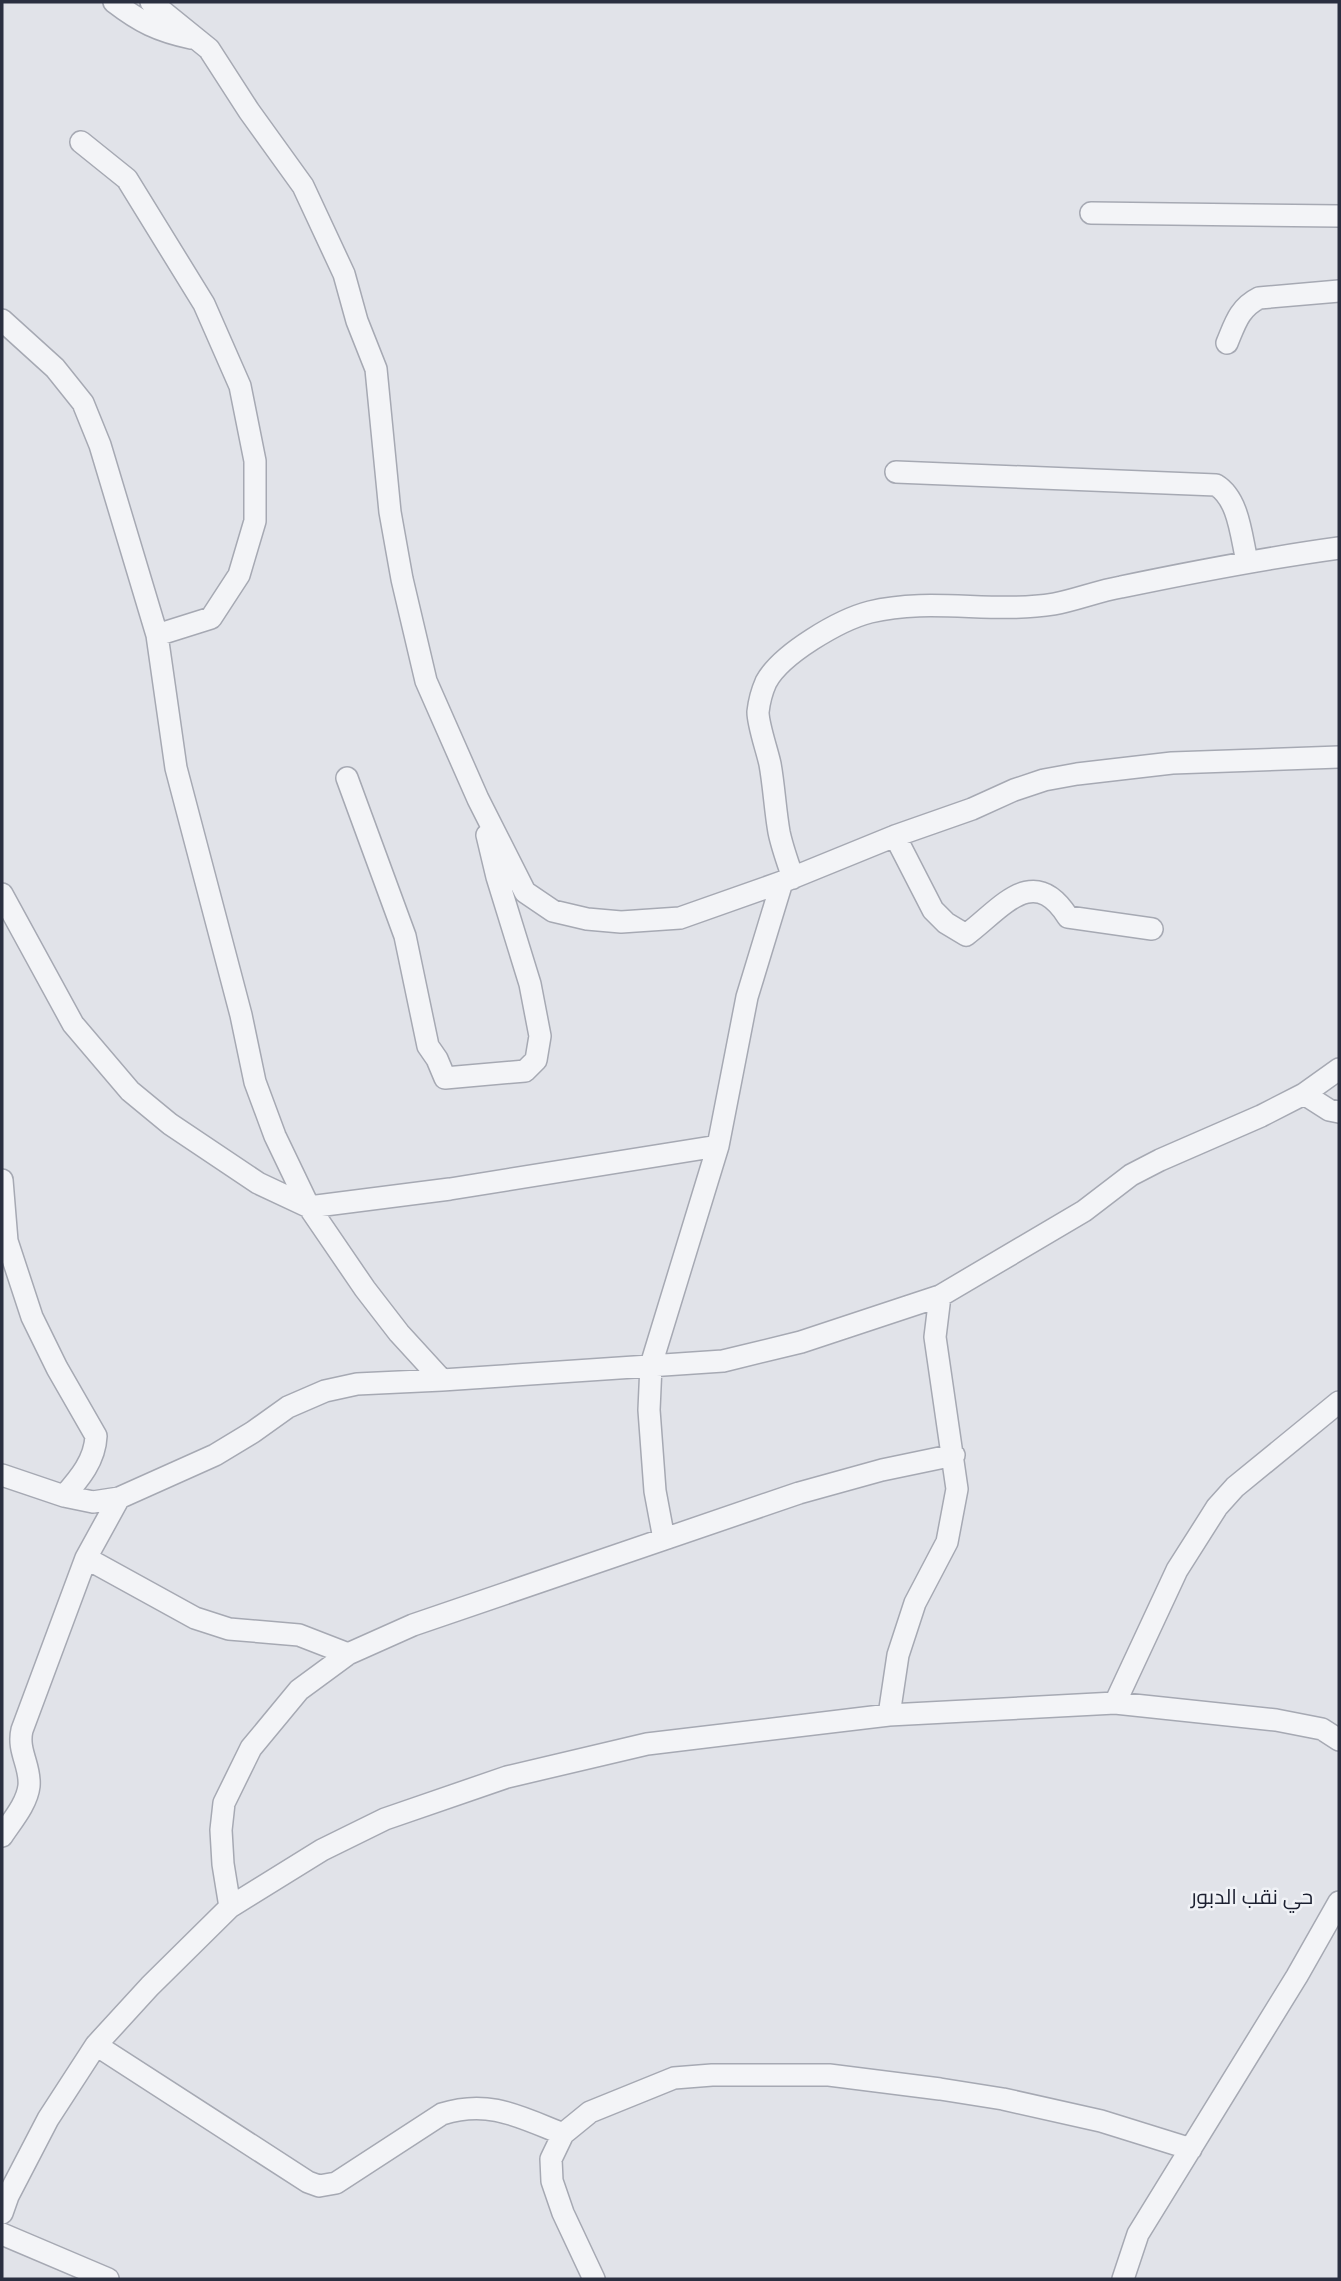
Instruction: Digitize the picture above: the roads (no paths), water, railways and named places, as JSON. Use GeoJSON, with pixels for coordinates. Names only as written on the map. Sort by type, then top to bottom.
{"type":"FeatureCollection","features":[{"type":"Feature","properties":{"kind":"street"},"geometry":{"type":"LineString","coordinates":[[114,2],[140,22],[164,32],[196,40]]}},
{"type":"Feature","properties":{"kind":"street"},"geometry":{"type":"LineString","coordinates":[[151,2],[209,49],[303,186],[344,274],[357,321],[376,369],[390,512],[402,579],[426,681],[478,799],[525,892],[553,911],[587,919],[621,922],[680,918],[787,880],[1044,780],[1172,763],[1339,757]]}},
{"type":"Feature","properties":{"kind":"street"},"geometry":{"type":"LineString","coordinates":[[80,142],[127,180],[204,304],[240,386],[255,461],[255,521],[239,575],[211,618],[157,635]]}},
{"type":"Feature","properties":{"kind":"street"},"geometry":{"type":"LineString","coordinates":[[1091,213],[1339,216]]}},
{"type":"Feature","properties":{"kind":"street"},"geometry":{"type":"LineString","coordinates":[[1227,343],[1241,311],[1248,303],[1259,298],[1339,291]]}},
{"type":"Feature","properties":{"kind":"street"},"geometry":{"type":"LineString","coordinates":[[2,320],[55,368],[83,403],[100,445],[157,635],[176,768],[241,1015],[255,1082],[275,1136],[309,1207],[365,1289],[399,1333],[442,1380]]}},
{"type":"Feature","properties":{"kind":"street"},"geometry":{"type":"LineString","coordinates":[[896,472],[1216,485],[1224,490],[1232,503],[1247,561]]}},
{"type":"Feature","properties":{"kind":"street"},"geometry":{"type":"LineString","coordinates":[[664,1539],[656,1491],[649,1410],[651,1364],[718,1146],[747,998],[787,880],[770,762],[758,715],[765,683],[790,655],[854,617],[870,612],[925,605],[1012,608],[1055,603],[1247,561],[1339,548]]}},
{"type":"Feature","properties":{"kind":"street"},"geometry":{"type":"LineString","coordinates":[[347,778],[405,936],[428,1046],[437,1059],[444,1079],[525,1070],[536,1060],[540,1036],[530,984],[497,877],[478,799]]}},
{"type":"Feature","properties":{"kind":"street"},"geometry":{"type":"LineString","coordinates":[[895,836],[933,909],[946,923],[967,934],[1014,897],[1039,891],[1049,894],[1068,917],[1152,929]]}},
{"type":"Feature","properties":{"kind":"street"},"geometry":{"type":"LineString","coordinates":[[2,894],[73,1024],[130,1091],[170,1124],[258,1183],[309,1207],[450,1189],[718,1146]]}},
{"type":"Feature","properties":{"kind":"street"},"geometry":{"type":"LineString","coordinates":[[2,1475],[64,1496],[93,1502],[119,1498],[215,1455],[288,1407],[325,1391],[357,1384],[651,1364],[723,1362],[801,1342],[940,1296],[1084,1211],[1131,1175],[1304,1094],[1339,1069]]}},
{"type":"Feature","properties":{"kind":"street"},"geometry":{"type":"LineString","coordinates":[[1304,1094],[1329,1110],[1339,1112]]}},
{"type":"Feature","properties":{"kind":"street"},"geometry":{"type":"LineString","coordinates":[[2,1180],[7,1241],[32,1317],[57,1368],[96,1436],[96,1449],[80,1478],[64,1496]]}},
{"type":"Feature","properties":{"kind":"street"},"geometry":{"type":"LineString","coordinates":[[888,1715],[898,1655],[915,1603],[947,1542],[957,1489],[935,1337],[940,1296]]}},
{"type":"Feature","properties":{"kind":"street"},"geometry":{"type":"LineString","coordinates":[[1115,1703],[1177,1570],[1217,1507],[1235,1487],[1339,1402]]}},
{"type":"Feature","properties":{"kind":"street"},"geometry":{"type":"LineString","coordinates":[[230,1907],[221,1830],[224,1803],[251,1748],[299,1690],[348,1654],[413,1625],[799,1493],[882,1470],[954,1455]]}},
{"type":"Feature","properties":{"kind":"street"},"geometry":{"type":"LineString","coordinates":[[2,1836],[27,1796],[29,1785],[20,1739],[86,1558],[119,1498]]}},
{"type":"Feature","properties":{"kind":"street"},"geometry":{"type":"LineString","coordinates":[[86,1558],[195,1618],[229,1629],[299,1635],[348,1654]]}},
{"type":"Feature","properties":{"kind":"street"},"geometry":{"type":"LineString","coordinates":[[2,2213],[48,2119],[96,2045],[150,1986],[230,1907],[322,1850],[385,1819],[507,1777],[647,1744],[888,1715],[1115,1703],[1276,1720],[1322,1729],[1339,1740]]}},
{"type":"Feature","properties":{"kind":"street"},"geometry":{"type":"LineString","coordinates":[[1123,2279],[1138,2234],[1297,1976],[1339,1902]]}},
{"type":"Feature","properties":{"kind":"street"},"geometry":{"type":"LineString","coordinates":[[96,2045],[308,2182],[319,2186],[336,2183],[442,2114],[457,2109],[474,2107],[510,2112],[563,2134]]}},
{"type":"Feature","properties":{"kind":"street"},"geometry":{"type":"LineString","coordinates":[[594,2279],[563,2213],[552,2181],[551,2160],[563,2134],[590,2112],[674,2078],[712,2075],[829,2075],[1003,2099],[1101,2121],[1191,2149]]}},
{"type":"Feature","properties":{"kind":"street"},"geometry":{"type":"LineString","coordinates":[[2,2234],[108,2279]]}},
{"type":"Feature","properties":{"kind":"district","name":"حي نقب الدبور"},"geometry":{"type":"Point","coordinates":[1252,1897]}}]}
